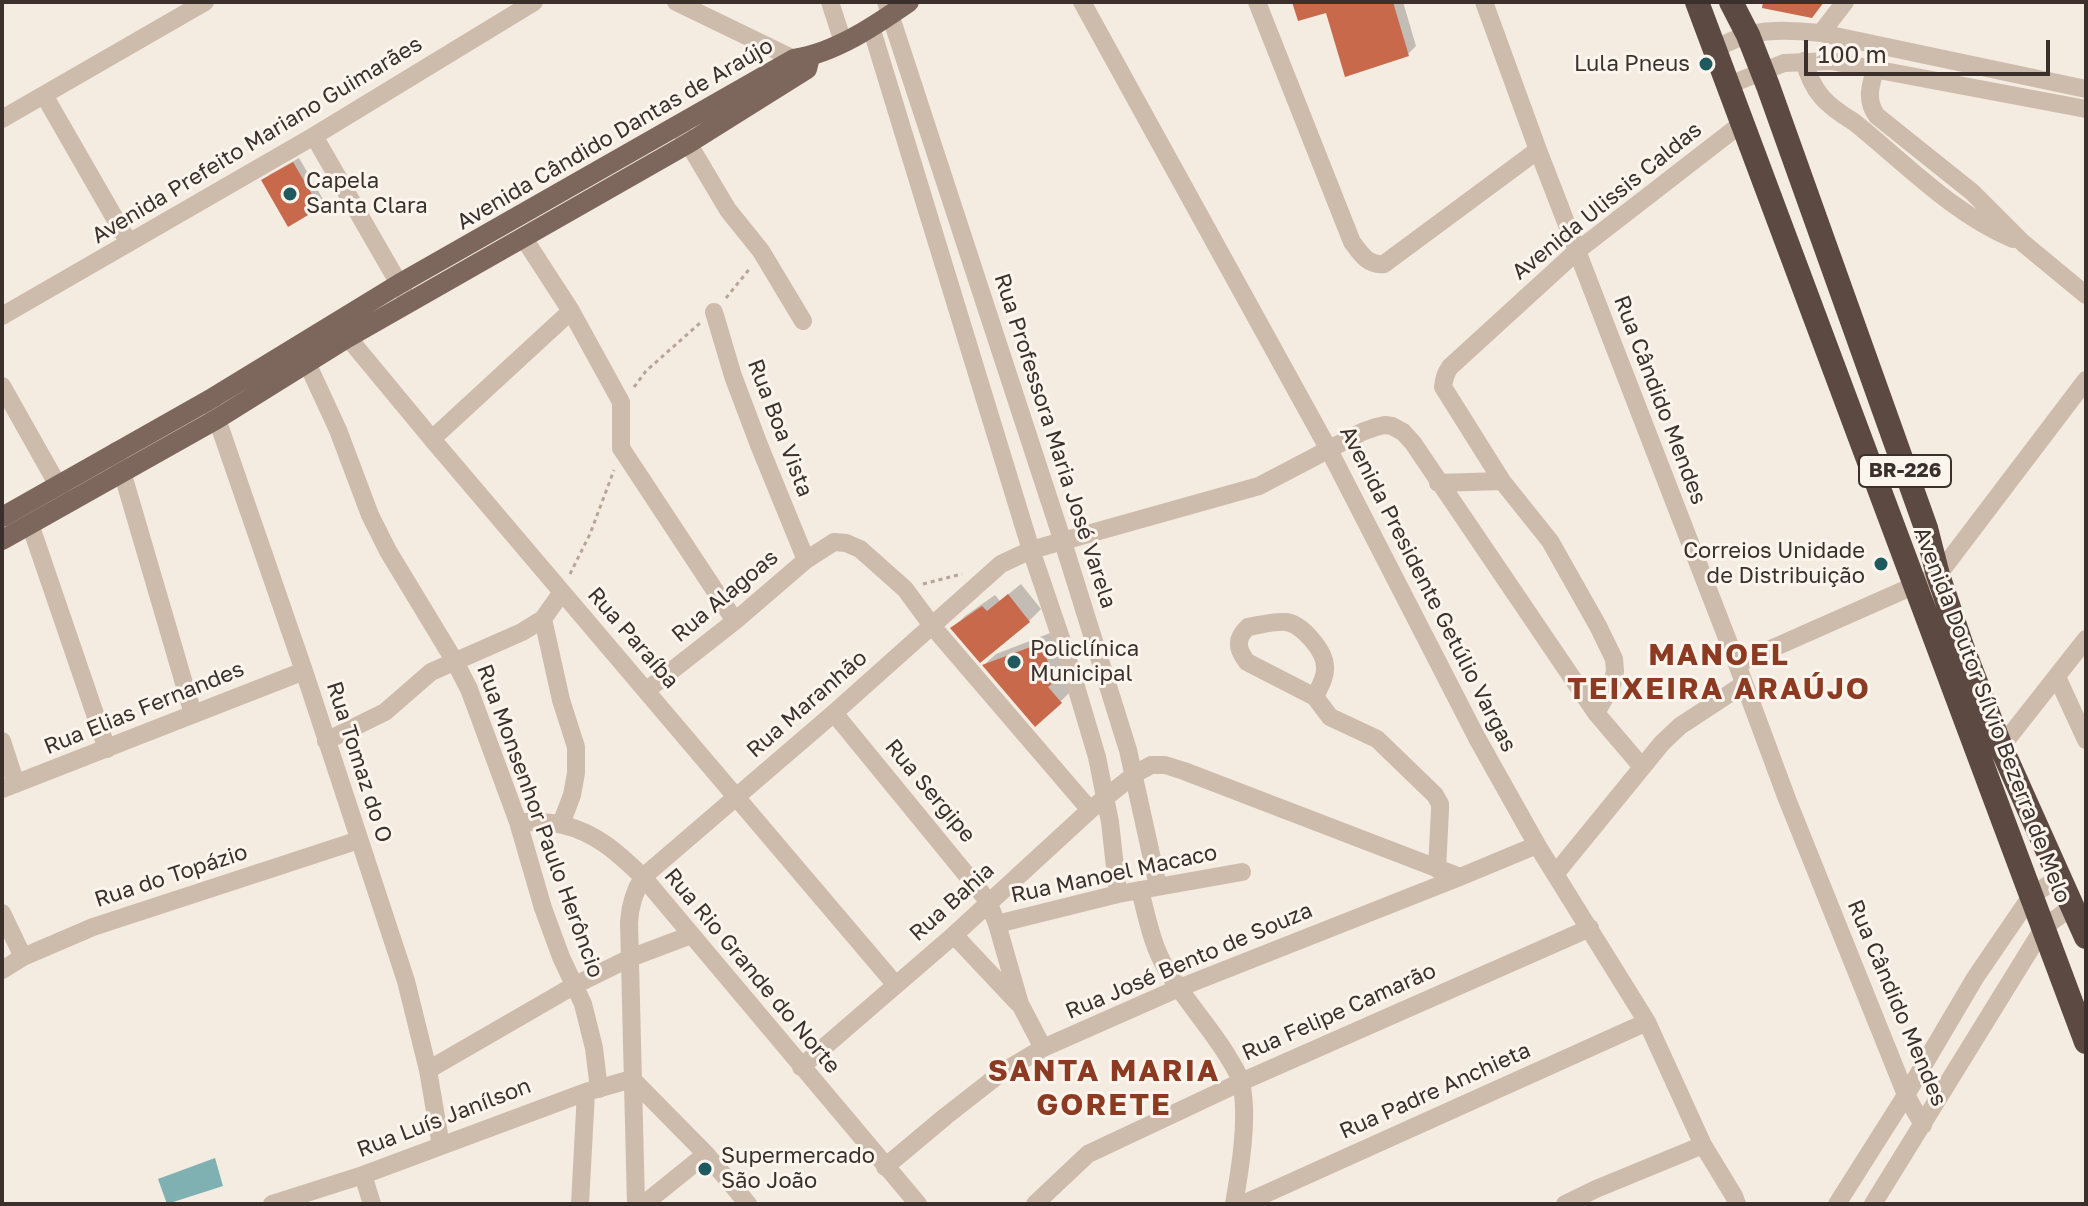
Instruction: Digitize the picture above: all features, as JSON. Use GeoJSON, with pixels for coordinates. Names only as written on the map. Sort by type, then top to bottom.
{"type":"FeatureCollection","features":[{"type":"Feature","properties":{"kind":"highway","name":"Avenida Doutor Sílvio Bezerra de Melo"},"geometry":{"type":"LineString","coordinates":[[1697,2],[1915,585],[1952,650],[1990,752],[2031,896],[2086,1042]]}},
{"type":"Feature","properties":{"kind":"highway","name":"Avenida Doutor Sílvio Bezerra de Melo"},"geometry":{"type":"LineString","coordinates":[[1731,2],[1763,70],[1926,528],[1952,650]]}},
{"type":"Feature","properties":{"kind":"highway"},"geometry":{"type":"LineString","coordinates":[[1786,242],[1818,227]]}},
{"type":"Feature","properties":{"kind":"highway"},"geometry":{"type":"LineString","coordinates":[[1821,336],[1853,325]]}},
{"type":"Feature","properties":{"kind":"highway"},"geometry":{"type":"LineString","coordinates":[[1851,414],[1881,403]]}},
{"type":"Feature","properties":{"kind":"highway","name":"Avenida Doutor Sílvio Bezerra de Melo"},"geometry":{"type":"LineString","coordinates":[[1990,752],[2060,877],[2086,937]]}},
{"type":"Feature","properties":{"kind":"main road","name":"Avenida Cândido Dantas de Araújo"},"geometry":{"type":"LineString","coordinates":[[2,517],[62,493],[213,409],[485,247],[597,171],[677,126],[754,92],[871,27],[889,8],[909,2]]}},
{"type":"Feature","properties":{"kind":"main road","name":"Avenida Cândido Dantas de Araújo"},"geometry":{"type":"LineString","coordinates":[[485,247],[523,237],[689,143],[754,92]]}},
{"type":"Feature","properties":{"kind":"main road"},"geometry":{"type":"LineString","coordinates":[[597,171],[607,189]]}},
{"type":"Feature","properties":{"kind":"main road","name":"Avenida Cândido Dantas de Araújo"},"geometry":{"type":"LineString","coordinates":[[213,409],[308,365],[342,330]]}},
{"type":"Feature","properties":{"kind":"main road","name":"Avenida Cândido Dantas de Araújo"},"geometry":{"type":"LineString","coordinates":[[2,540],[30,524],[62,493]]}},
{"type":"Feature","properties":{"kind":"street"},"geometry":{"type":"LineString","coordinates":[[2,119],[205,2]]}},
{"type":"Feature","properties":{"kind":"street","name":"Avenida Prefeito Mariano Guimarães"},"geometry":{"type":"LineString","coordinates":[[2,316],[314,136],[534,2]]}},
{"type":"Feature","properties":{"kind":"street"},"geometry":{"type":"LineString","coordinates":[[676,2],[804,62]]}},
{"type":"Feature","properties":{"kind":"street"},"geometry":{"type":"LineString","coordinates":[[830,2],[843,42]]}},
{"type":"Feature","properties":{"kind":"street","name":"Avenida Presidente Getúlio Vargas"},"geometry":{"type":"LineString","coordinates":[[1082,2],[1329,450],[1477,738],[1537,845],[1647,1022],[1703,1145],[1738,1201]]}},
{"type":"Feature","properties":{"kind":"street"},"geometry":{"type":"LineString","coordinates":[[1257,2],[1352,242],[1370,262],[1384,264],[1538,150]]}},
{"type":"Feature","properties":{"kind":"street","name":"Rua Cândido Mendes"},"geometry":{"type":"LineString","coordinates":[[1484,2],[1787,799],[1906,1095],[1923,1125]]}},
{"type":"Feature","properties":{"kind":"street"},"geometry":{"type":"LineString","coordinates":[[1821,33],[1845,2]]}},
{"type":"Feature","properties":{"kind":"street","name":"Rua Professora Maria José Varela"},"geometry":{"type":"LineString","coordinates":[[889,8],[1135,774],[1156,948],[1179,988],[1217,1039],[1241,1082]]}},
{"type":"Feature","properties":{"kind":"street"},"geometry":{"type":"LineString","coordinates":[[871,27],[1097,757],[1106,797],[1118,894]]}},
{"type":"Feature","properties":{"kind":"street"},"geometry":{"type":"LineString","coordinates":[[1715,48],[1748,35],[1775,31],[1821,33],[2073,93],[2086,109]]}},
{"type":"Feature","properties":{"kind":"street"},"geometry":{"type":"LineString","coordinates":[[1871,123],[1869,98],[1883,47]]}},
{"type":"Feature","properties":{"kind":"street"},"geometry":{"type":"LineString","coordinates":[[1804,61],[1815,91],[1834,110],[1871,123],[1972,192],[2023,243],[2086,295]]}},
{"type":"Feature","properties":{"kind":"street"},"geometry":{"type":"LineString","coordinates":[[1729,85],[1784,63],[1831,61],[2073,93]]}},
{"type":"Feature","properties":{"kind":"street"},"geometry":{"type":"LineString","coordinates":[[44,95],[129,243]]}},
{"type":"Feature","properties":{"kind":"street","name":"Avenida Ulissis Caldas"},"geometry":{"type":"LineString","coordinates":[[1502,481],[1443,387],[1445,374],[1577,251],[1741,124]]}},
{"type":"Feature","properties":{"kind":"street"},"geometry":{"type":"LineString","coordinates":[[677,126],[728,210],[761,251],[803,321]]}},
{"type":"Feature","properties":{"kind":"street"},"geometry":{"type":"LineString","coordinates":[[314,136],[404,293]]}},
{"type":"Feature","properties":{"kind":"street"},"geometry":{"type":"LineString","coordinates":[[523,237],[571,311],[621,402],[621,448],[735,621]]}},
{"type":"Feature","properties":{"kind":"street"},"geometry":{"type":"LineString","coordinates":[[432,439],[571,311]]}},
{"type":"Feature","properties":{"kind":"street","name":"Rua Boa Vista"},"geometry":{"type":"LineString","coordinates":[[714,312],[733,376],[806,560]]}},
{"type":"Feature","properties":{"kind":"street","name":"Rua Paraíba"},"geometry":{"type":"LineString","coordinates":[[342,330],[895,984]]}},
{"type":"Feature","properties":{"kind":"street","name":"Rua Monsenhor Paulo Herôncio"},"geometry":{"type":"LineString","coordinates":[[308,365],[388,551],[469,689],[518,822],[543,908],[583,1004],[594,1048],[580,1204]]}},
{"type":"Feature","properties":{"kind":"street"},"geometry":{"type":"LineString","coordinates":[[1737,664],[1938,575],[2086,380]]}},
{"type":"Feature","properties":{"kind":"street"},"geometry":{"type":"LineString","coordinates":[[2,386],[62,493]]}},
{"type":"Feature","properties":{"kind":"street","name":"Rua Tomaz do O"},"geometry":{"type":"LineString","coordinates":[[213,409],[304,671],[406,981],[428,1070],[441,1146]]}},
{"type":"Feature","properties":{"kind":"street","name":"Rua Maranhão"},"geometry":{"type":"LineString","coordinates":[[643,877],[933,627],[1001,564],[1031,550],[1259,486],[1362,432],[1385,425],[1403,432],[1438,483]]}},
{"type":"Feature","properties":{"kind":"street"},"geometry":{"type":"LineString","coordinates":[[118,461],[193,714]]}},
{"type":"Feature","properties":{"kind":"street"},"geometry":{"type":"LineString","coordinates":[[1438,483],[1502,481],[1550,541],[1614,659],[1612,685],[1596,713]]}},
{"type":"Feature","properties":{"kind":"street"},"geometry":{"type":"LineString","coordinates":[[1438,483],[1596,713],[1642,767]]}},
{"type":"Feature","properties":{"kind":"street"},"geometry":{"type":"LineString","coordinates":[[30,524],[107,749]]}},
{"type":"Feature","properties":{"kind":"street","name":"Rua Alagoas"},"geometry":{"type":"LineString","coordinates":[[647,690],[806,560],[834,542],[860,549],[905,589]]}},
{"type":"Feature","properties":{"kind":"street"},"geometry":{"type":"LineString","coordinates":[[905,589],[933,627],[1090,810]]}},
{"type":"Feature","properties":{"kind":"street"},"geometry":{"type":"LineString","coordinates":[[326,741],[385,712],[431,672],[522,632],[543,619],[562,592]]}},
{"type":"Feature","properties":{"kind":"street"},"geometry":{"type":"LineString","coordinates":[[543,619],[561,700],[576,747],[574,784],[561,824]]}},
{"type":"Feature","properties":{"kind":"street"},"geometry":{"type":"LineString","coordinates":[[1315,697],[1326,665],[1305,631],[1284,622],[1244,630],[1238,644],[1239,652],[1247,662],[1315,697],[1330,717],[1343,725],[1377,739],[1435,795],[1440,804],[1437,869]]}},
{"type":"Feature","properties":{"kind":"street"},"geometry":{"type":"LineString","coordinates":[[1990,752],[2057,677],[2086,639]]}},
{"type":"Feature","properties":{"kind":"street","name":"Rua Elias Fernandes"},"geometry":{"type":"LineString","coordinates":[[9,787],[304,671]]}},
{"type":"Feature","properties":{"kind":"street"},"geometry":{"type":"LineString","coordinates":[[2057,677],[2086,740]]}},
{"type":"Feature","properties":{"kind":"street"},"geometry":{"type":"LineString","coordinates":[[1556,873],[1642,767],[1680,726],[1744,684]]}},
{"type":"Feature","properties":{"kind":"street","name":"Rua Sergipe"},"geometry":{"type":"LineString","coordinates":[[834,713],[988,901],[1020,1004]]}},
{"type":"Feature","properties":{"kind":"street"},"geometry":{"type":"LineString","coordinates":[[2,741],[9,787]]}},
{"type":"Feature","properties":{"kind":"street"},"geometry":{"type":"LineString","coordinates":[[1135,774],[1151,765],[1165,765],[1184,771],[1460,877]]}},
{"type":"Feature","properties":{"kind":"street","name":"Rua Bahia"},"geometry":{"type":"LineString","coordinates":[[801,1067],[954,935],[1090,810],[1135,774]]}},
{"type":"Feature","properties":{"kind":"street","name":"Rua Rio Grande do Norte"},"geometry":{"type":"LineString","coordinates":[[518,822],[561,824],[592,835],[613,848],[643,877],[918,1204]]}},
{"type":"Feature","properties":{"kind":"street","name":"Rua do Topázio"},"geometry":{"type":"LineString","coordinates":[[2,970],[23,957],[93,927],[359,840]]}},
{"type":"Feature","properties":{"kind":"street","name":"Rua José Bento de Souza"},"geometry":{"type":"LineString","coordinates":[[885,1167],[1001,1073],[1043,1048],[1179,988],[1537,845]]}},
{"type":"Feature","properties":{"kind":"street","name":"Rua Manoel Macaco"},"geometry":{"type":"LineString","coordinates":[[997,924],[1118,894],[1242,872]]}},
{"type":"Feature","properties":{"kind":"street"},"geometry":{"type":"LineString","coordinates":[[636,1204],[630,909],[643,877]]}},
{"type":"Feature","properties":{"kind":"street"},"geometry":{"type":"LineString","coordinates":[[1837,1204],[1975,978],[2031,896],[2060,877]]}},
{"type":"Feature","properties":{"kind":"street"},"geometry":{"type":"LineString","coordinates":[[1873,1204],[2044,927],[2072,907]]}},
{"type":"Feature","properties":{"kind":"street"},"geometry":{"type":"LineString","coordinates":[[2,913],[23,957]]}},
{"type":"Feature","properties":{"kind":"street","name":"Rua Felipe Camarão"},"geometry":{"type":"LineString","coordinates":[[1035,1204],[1088,1154],[1241,1082],[1590,928]]}},
{"type":"Feature","properties":{"kind":"street"},"geometry":{"type":"LineString","coordinates":[[428,1070],[575,985],[630,958],[691,935]]}},
{"type":"Feature","properties":{"kind":"street"},"geometry":{"type":"LineString","coordinates":[[954,935],[1020,1004],[1043,1048]]}},
{"type":"Feature","properties":{"kind":"street","name":"Rua Padre Anchieta"},"geometry":{"type":"LineString","coordinates":[[1243,1204],[1647,1022]]}},
{"type":"Feature","properties":{"kind":"street"},"geometry":{"type":"LineString","coordinates":[[632,1079],[706,1154],[748,1204]]}},
{"type":"Feature","properties":{"kind":"street","name":"Rua Luís Janílson"},"geometry":{"type":"LineString","coordinates":[[272,1204],[363,1175],[592,1090],[632,1079]]}},
{"type":"Feature","properties":{"kind":"street"},"geometry":{"type":"LineString","coordinates":[[1234,1204],[1242,1144],[1241,1082]]}},
{"type":"Feature","properties":{"kind":"street"},"geometry":{"type":"LineString","coordinates":[[1565,1204],[1600,1196],[1703,1145]]}},
{"type":"Feature","properties":{"kind":"street"},"geometry":{"type":"LineString","coordinates":[[644,1204],[706,1154]]}},
{"type":"Feature","properties":{"kind":"street"},"geometry":{"type":"LineString","coordinates":[[363,1175],[372,1204]]}},
{"type":"Feature","properties":{"kind":"path"},"geometry":{"type":"LineString","coordinates":[[621,402],[646,371],[714,312],[761,251]]}},
{"type":"Feature","properties":{"kind":"path"},"geometry":{"type":"LineString","coordinates":[[562,592],[590,534],[621,448]]}},
{"type":"Feature","properties":{"kind":"path"},"geometry":{"type":"LineString","coordinates":[[905,589],[1001,564]]}},
{"type":"Feature","properties":{"kind":"water"},"geometry":{"type":"Polygon","coordinates":[[[215,1158],[223,1186],[167,1204],[158,1179],[215,1158]]]}},
{"type":"Feature","properties":{"kind":"building"},"geometry":{"type":"Polygon","coordinates":[[[1292,2],[1393,2],[1409,56],[1345,77],[1326,13],[1298,21],[1292,2]]]}},
{"type":"Feature","properties":{"kind":"building"},"geometry":{"type":"Polygon","coordinates":[[[1763,2],[1824,2],[1812,18],[1762,8],[1763,2]]]}},
{"type":"Feature","properties":{"kind":"building","name":"Capela Santa Clara"},"geometry":{"type":"Polygon","coordinates":[[[293,162],[320,208],[288,227],[261,180],[293,162]]]}},
{"type":"Feature","properties":{"kind":"building"},"geometry":{"type":"Polygon","coordinates":[[[1008,594],[1030,622],[980,663],[950,628],[982,606],[987,611],[1008,594]]]}},
{"type":"Feature","properties":{"kind":"building"},"geometry":{"type":"Polygon","coordinates":[[[1041,643],[1055,681],[1048,687],[1062,703],[1035,727],[982,665],[1041,643]]]}},
{"type":"Feature","properties":{"kind":"place","name":"Lula Pneus"},"geometry":{"type":"Point","coordinates":[1706,64]}},
{"type":"Feature","properties":{"kind":"place","name":"Capela Santa Clara"},"geometry":{"type":"Point","coordinates":[290,194]}},
{"type":"Feature","properties":{"kind":"place","name":"Correios Unidade de Distribuição"},"geometry":{"type":"Point","coordinates":[1881,564]}},
{"type":"Feature","properties":{"kind":"place","name":"Policlínica Municipal"},"geometry":{"type":"Point","coordinates":[1014,662]}},
{"type":"Feature","properties":{"kind":"place","name":"Supermercado São João"},"geometry":{"type":"Point","coordinates":[705,1169]}},
{"type":"Feature","properties":{"kind":"district","name":"MANOEL TEIXEIRA ARAÚJO"},"geometry":{"type":"Point","coordinates":[1719,672]}},
{"type":"Feature","properties":{"kind":"district","name":"SANTA MARIA GORETE"},"geometry":{"type":"Point","coordinates":[1104,1088]}}]}
